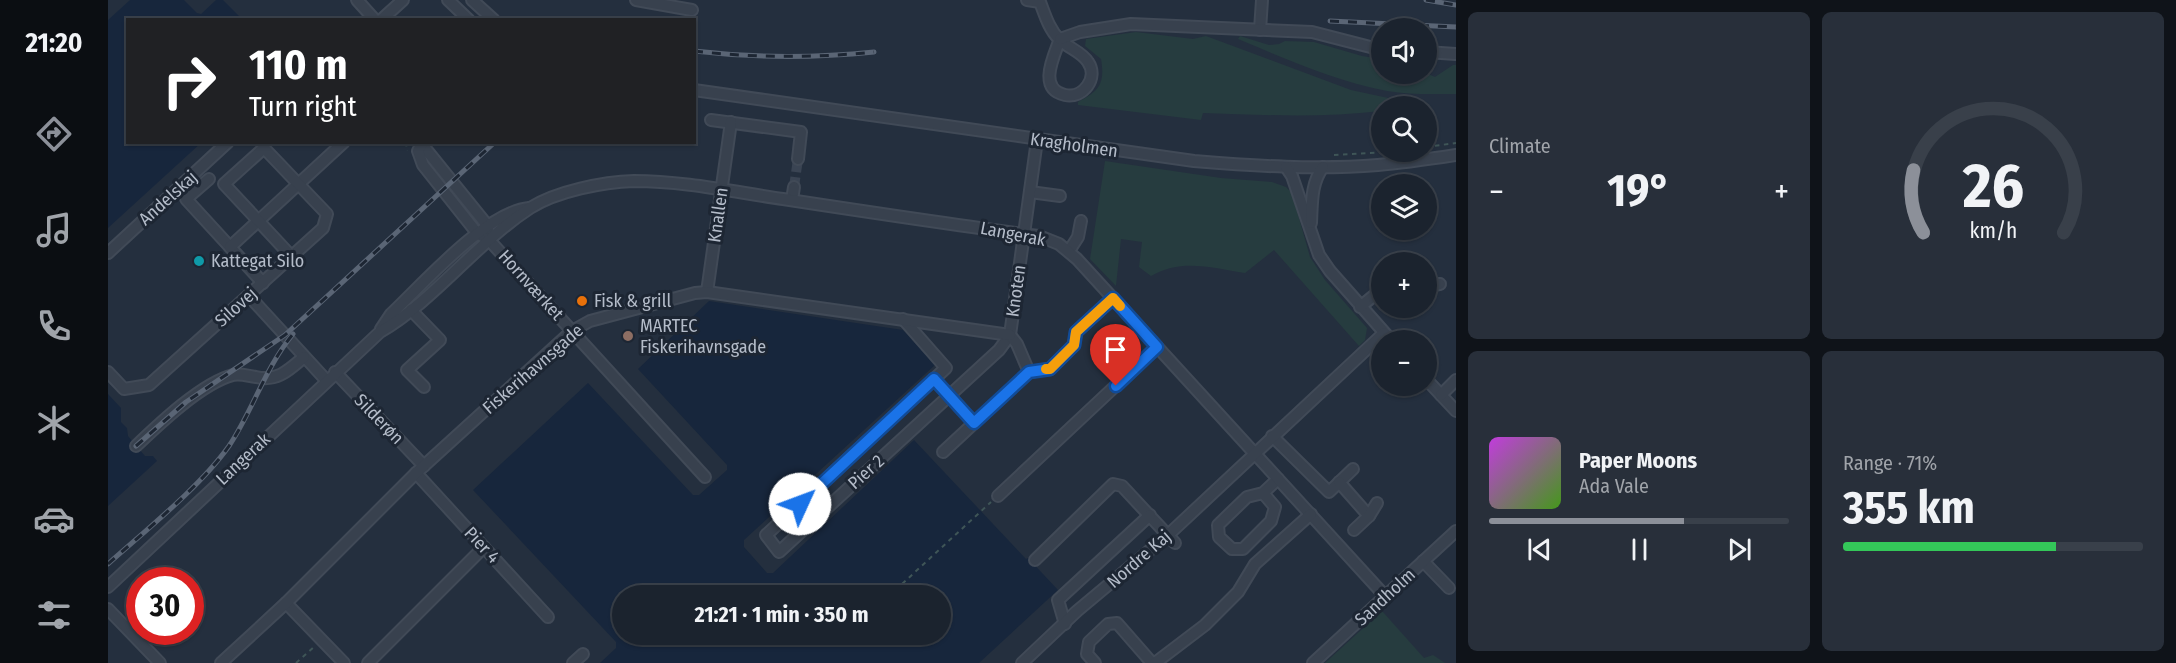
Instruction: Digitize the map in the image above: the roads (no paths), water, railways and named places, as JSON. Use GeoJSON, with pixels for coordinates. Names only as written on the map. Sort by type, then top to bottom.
{"type":"FeatureCollection","features":[{"type":"Feature","properties":{"kind":"street"},"geometry":{"type":"LineString","coordinates":[[357,0],[381,18]]}},
{"type":"Feature","properties":{"kind":"street"},"geometry":{"type":"LineString","coordinates":[[383,18],[403,0]]}},
{"type":"Feature","properties":{"kind":"street"},"geometry":{"type":"LineString","coordinates":[[448,0],[467,18]]}},
{"type":"Feature","properties":{"kind":"street"},"geometry":{"type":"LineString","coordinates":[[472,0],[492,18]]}},
{"type":"Feature","properties":{"kind":"street"},"geometry":{"type":"LineString","coordinates":[[636,0],[665,3],[692,10]]}},
{"type":"Feature","properties":{"kind":"street"},"geometry":{"type":"LineString","coordinates":[[1027,0],[1040,2],[1048,25],[1059,39],[1088,61],[1092,77],[1089,85],[1083,92],[1075,95],[1067,96],[1059,93],[1049,79],[1048,71],[1059,39]]}},
{"type":"Feature","properties":{"kind":"street"},"geometry":{"type":"LineString","coordinates":[[1260,30],[1262,0]]}},
{"type":"Feature","properties":{"kind":"street"},"geometry":{"type":"LineString","coordinates":[[1059,39],[1080,32],[1131,24],[1318,33],[1371,47]]}},
{"type":"Feature","properties":{"kind":"street"},"geometry":{"type":"LineString","coordinates":[[1437,53],[1456,54]]}},
{"type":"Feature","properties":{"kind":"street","name":"Kragholmen"},"geometry":{"type":"LineString","coordinates":[[696,90],[1194,161],[1323,167],[1379,165],[1456,155]]}},
{"type":"Feature","properties":{"kind":"street"},"geometry":{"type":"LineString","coordinates":[[711,120],[801,132],[798,159]]}},
{"type":"Feature","properties":{"kind":"street","name":"Knallen"},"geometry":{"type":"LineString","coordinates":[[707,292],[731,122]]}},
{"type":"Feature","properties":{"kind":"street","name":"Knoten"},"geometry":{"type":"LineString","coordinates":[[1010,335],[1037,140]]}},
{"type":"Feature","properties":{"kind":"street","name":"Andelskaj"},"geometry":{"type":"LineString","coordinates":[[108,253],[226,144]]}},
{"type":"Feature","properties":{"kind":"street"},"geometry":{"type":"LineString","coordinates":[[230,247],[343,144]]}},
{"type":"Feature","properties":{"kind":"street","name":"Hornværket"},"geometry":{"type":"LineString","coordinates":[[422,144],[418,151],[423,165],[477,233],[489,240],[705,477]]}},
{"type":"Feature","properties":{"kind":"street","name":"Hornværket"},"geometry":{"type":"LineString","coordinates":[[423,144],[487,225],[489,240]]}},
{"type":"Feature","properties":{"kind":"street"},"geometry":{"type":"LineString","coordinates":[[292,256],[224,184],[264,148],[299,184]]}},
{"type":"Feature","properties":{"kind":"street"},"geometry":{"type":"LineString","coordinates":[[1286,167],[1292,176],[1319,255],[1381,330]]}},
{"type":"Feature","properties":{"kind":"street"},"geometry":{"type":"LineString","coordinates":[[1311,229],[1312,196],[1317,175],[1323,167]]}},
{"type":"Feature","properties":{"kind":"street"},"geometry":{"type":"LineString","coordinates":[[209,179],[186,200],[263,283]]}},
{"type":"Feature","properties":{"kind":"street","name":"Langerak"},"geometry":{"type":"LineString","coordinates":[[108,587],[326,380],[380,332],[411,310],[489,240],[530,208],[567,193],[611,183],[662,183],[1049,239],[1069,251],[1385,596]]}},
{"type":"Feature","properties":{"kind":"street","name":"Silovej"},"geometry":{"type":"LineString","coordinates":[[108,372],[124,389],[148,385],[323,228],[327,214],[299,184]]}},
{"type":"Feature","properties":{"kind":"street"},"geometry":{"type":"LineString","coordinates":[[792,200],[794,187]]}},
{"type":"Feature","properties":{"kind":"street"},"geometry":{"type":"LineString","coordinates":[[1030,192],[1060,196]]}},
{"type":"Feature","properties":{"kind":"street","name":"Langerak"},"geometry":{"type":"LineString","coordinates":[[380,332],[391,314],[477,233],[487,225],[518,209],[530,208]]}},
{"type":"Feature","properties":{"kind":"street"},"geometry":{"type":"LineString","coordinates":[[1069,251],[1078,237],[1081,221]]}},
{"type":"Feature","properties":{"kind":"street","name":"Fiskerihavnsgade"},"geometry":{"type":"LineString","coordinates":[[221,663],[286,603],[420,469],[572,331],[590,321],[695,292],[707,292],[1010,335]]}},
{"type":"Feature","properties":{"kind":"street"},"geometry":{"type":"LineString","coordinates":[[249,296],[326,380]]}},
{"type":"Feature","properties":{"kind":"street"},"geometry":{"type":"LineString","coordinates":[[943,452],[1029,372],[1050,369],[1074,345],[1076,332],[1113,298]]}},
{"type":"Feature","properties":{"kind":"street"},"geometry":{"type":"LineString","coordinates":[[1360,307],[1371,298]]}},
{"type":"Feature","properties":{"kind":"street"},"geometry":{"type":"LineString","coordinates":[[411,310],[441,340],[407,370],[424,387]]}},
{"type":"Feature","properties":{"kind":"street"},"geometry":{"type":"LineString","coordinates":[[903,319],[946,368],[934,379],[974,423]]}},
{"type":"Feature","properties":{"kind":"street"},"geometry":{"type":"LineString","coordinates":[[1010,335],[1017,344],[1029,372]]}},
{"type":"Feature","properties":{"kind":"street","name":"Pier 2"},"geometry":{"type":"LineString","coordinates":[[934,379],[766,535],[779,552],[999,350],[1010,335]]}},
{"type":"Feature","properties":{"kind":"street"},"geometry":{"type":"LineString","coordinates":[[998,496],[1157,347]]}},
{"type":"Feature","properties":{"kind":"street","name":"Nordre Kaj"},"geometry":{"type":"LineString","coordinates":[[1022,663],[1065,624],[1172,539],[1272,436],[1371,352]]}},
{"type":"Feature","properties":{"kind":"street"},"geometry":{"type":"LineString","coordinates":[[136,446],[186,402],[217,383],[235,375],[274,378],[284,374],[304,357]]}},
{"type":"Feature","properties":{"kind":"street","name":"Silderøn"},"geometry":{"type":"LineString","coordinates":[[335,372],[420,469]]}},
{"type":"Feature","properties":{"kind":"street"},"geometry":{"type":"LineString","coordinates":[[1441,394],[1456,380]]}},
{"type":"Feature","properties":{"kind":"street"},"geometry":{"type":"LineString","coordinates":[[1437,390],[1456,411]]}},
{"type":"Feature","properties":{"kind":"street"},"geometry":{"type":"LineString","coordinates":[[1272,436],[1329,492],[1353,469]]}},
{"type":"Feature","properties":{"kind":"street","name":"Pier 4"},"geometry":{"type":"LineString","coordinates":[[420,469],[484,547],[549,618]]}},
{"type":"Feature","properties":{"kind":"street"},"geometry":{"type":"LineString","coordinates":[[1263,493],[1275,507],[1271,521],[1243,549],[1232,549],[1219,537],[1218,525],[1247,497],[1263,493],[1278,479]]}},
{"type":"Feature","properties":{"kind":"street"},"geometry":{"type":"LineString","coordinates":[[1339,482],[1369,516]]}},
{"type":"Feature","properties":{"kind":"street"},"geometry":{"type":"LineString","coordinates":[[1035,560],[1113,484],[1122,486],[1172,539]]}},
{"type":"Feature","properties":{"kind":"street"},"geometry":{"type":"LineString","coordinates":[[1354,530],[1369,516],[1377,503]]}},
{"type":"Feature","properties":{"kind":"street"},"geometry":{"type":"LineString","coordinates":[[1095,663],[1087,654],[1089,642],[1108,624],[1117,623],[1154,663],[1205,625],[1238,592],[1255,564],[1311,514]]}},
{"type":"Feature","properties":{"kind":"street"},"geometry":{"type":"LineString","coordinates":[[1065,624],[1058,600],[1150,515]]}},
{"type":"Feature","properties":{"kind":"street","name":"Sandholm"},"geometry":{"type":"LineString","coordinates":[[1314,663],[1456,531]]}},
{"type":"Feature","properties":{"kind":"street"},"geometry":{"type":"LineString","coordinates":[[368,663],[484,547]]}},
{"type":"Feature","properties":{"kind":"street"},"geometry":{"type":"LineString","coordinates":[[1423,561],[1449,588]]}},
{"type":"Feature","properties":{"kind":"street"},"geometry":{"type":"LineString","coordinates":[[286,603],[344,663]]}},
{"type":"Feature","properties":{"kind":"street"},"geometry":{"type":"LineString","coordinates":[[108,609],[160,663]]}},
{"type":"Feature","properties":{"kind":"street"},"geometry":{"type":"LineString","coordinates":[[573,663],[583,654]]}},
{"type":"Feature","properties":{"kind":"water"},"geometry":{"type":"Polygon","coordinates":[[[130,0],[184,0],[201,14],[216,0],[223,0],[241,18],[126,18],[126,144],[200,144],[108,228],[108,20],[130,0]]]}},
{"type":"Feature","properties":{"kind":"water"},"geometry":{"type":"Polygon","coordinates":[[[709,301],[903,330],[935,365],[744,540],[744,547],[767,573],[773,573],[914,440],[1058,590],[979,663],[600,663],[616,648],[616,645],[951,645],[951,585],[612,585],[612,638],[473,490],[588,383],[693,495],[699,495],[727,470],[727,465],[638,369],[709,301]]]}},
{"type":"Feature","properties":{"kind":"water"},"geometry":{"type":"Polygon","coordinates":[[[108,394],[121,408],[121,422],[127,428],[128,436],[145,456],[153,456],[157,461],[108,506],[108,394]]]}},
{"type":"Feature","properties":{"kind":"tunnel"},"geometry":{"type":"LineString","coordinates":[[794,187],[798,159]]}},
{"type":"Feature","properties":{"kind":"railway"},"geometry":{"type":"LineString","coordinates":[[1426,0],[1456,5]]}},
{"type":"Feature","properties":{"kind":"railway"},"geometry":{"type":"LineString","coordinates":[[1330,21],[1456,27]]}},
{"type":"Feature","properties":{"kind":"railway"},"geometry":{"type":"LineString","coordinates":[[696,51],[784,56],[874,52]]}},
{"type":"Feature","properties":{"kind":"railway"},"geometry":{"type":"LineString","coordinates":[[136,446],[186,402],[285,335],[493,144]]}},
{"type":"Feature","properties":{"kind":"railway"},"geometry":{"type":"LineString","coordinates":[[108,564],[172,508],[217,461],[229,446],[275,361],[293,334]]}},
{"type":"Feature","properties":{"kind":"place","name":"Kattegat Silo"},"geometry":{"type":"Point","coordinates":[199,261]}},
{"type":"Feature","properties":{"kind":"place","name":"Fisk & grill"},"geometry":{"type":"Point","coordinates":[582,301]}},
{"type":"Feature","properties":{"kind":"place","name":"MARTEC Fiskerihavnsgade"},"geometry":{"type":"Point","coordinates":[628,336]}}]}
